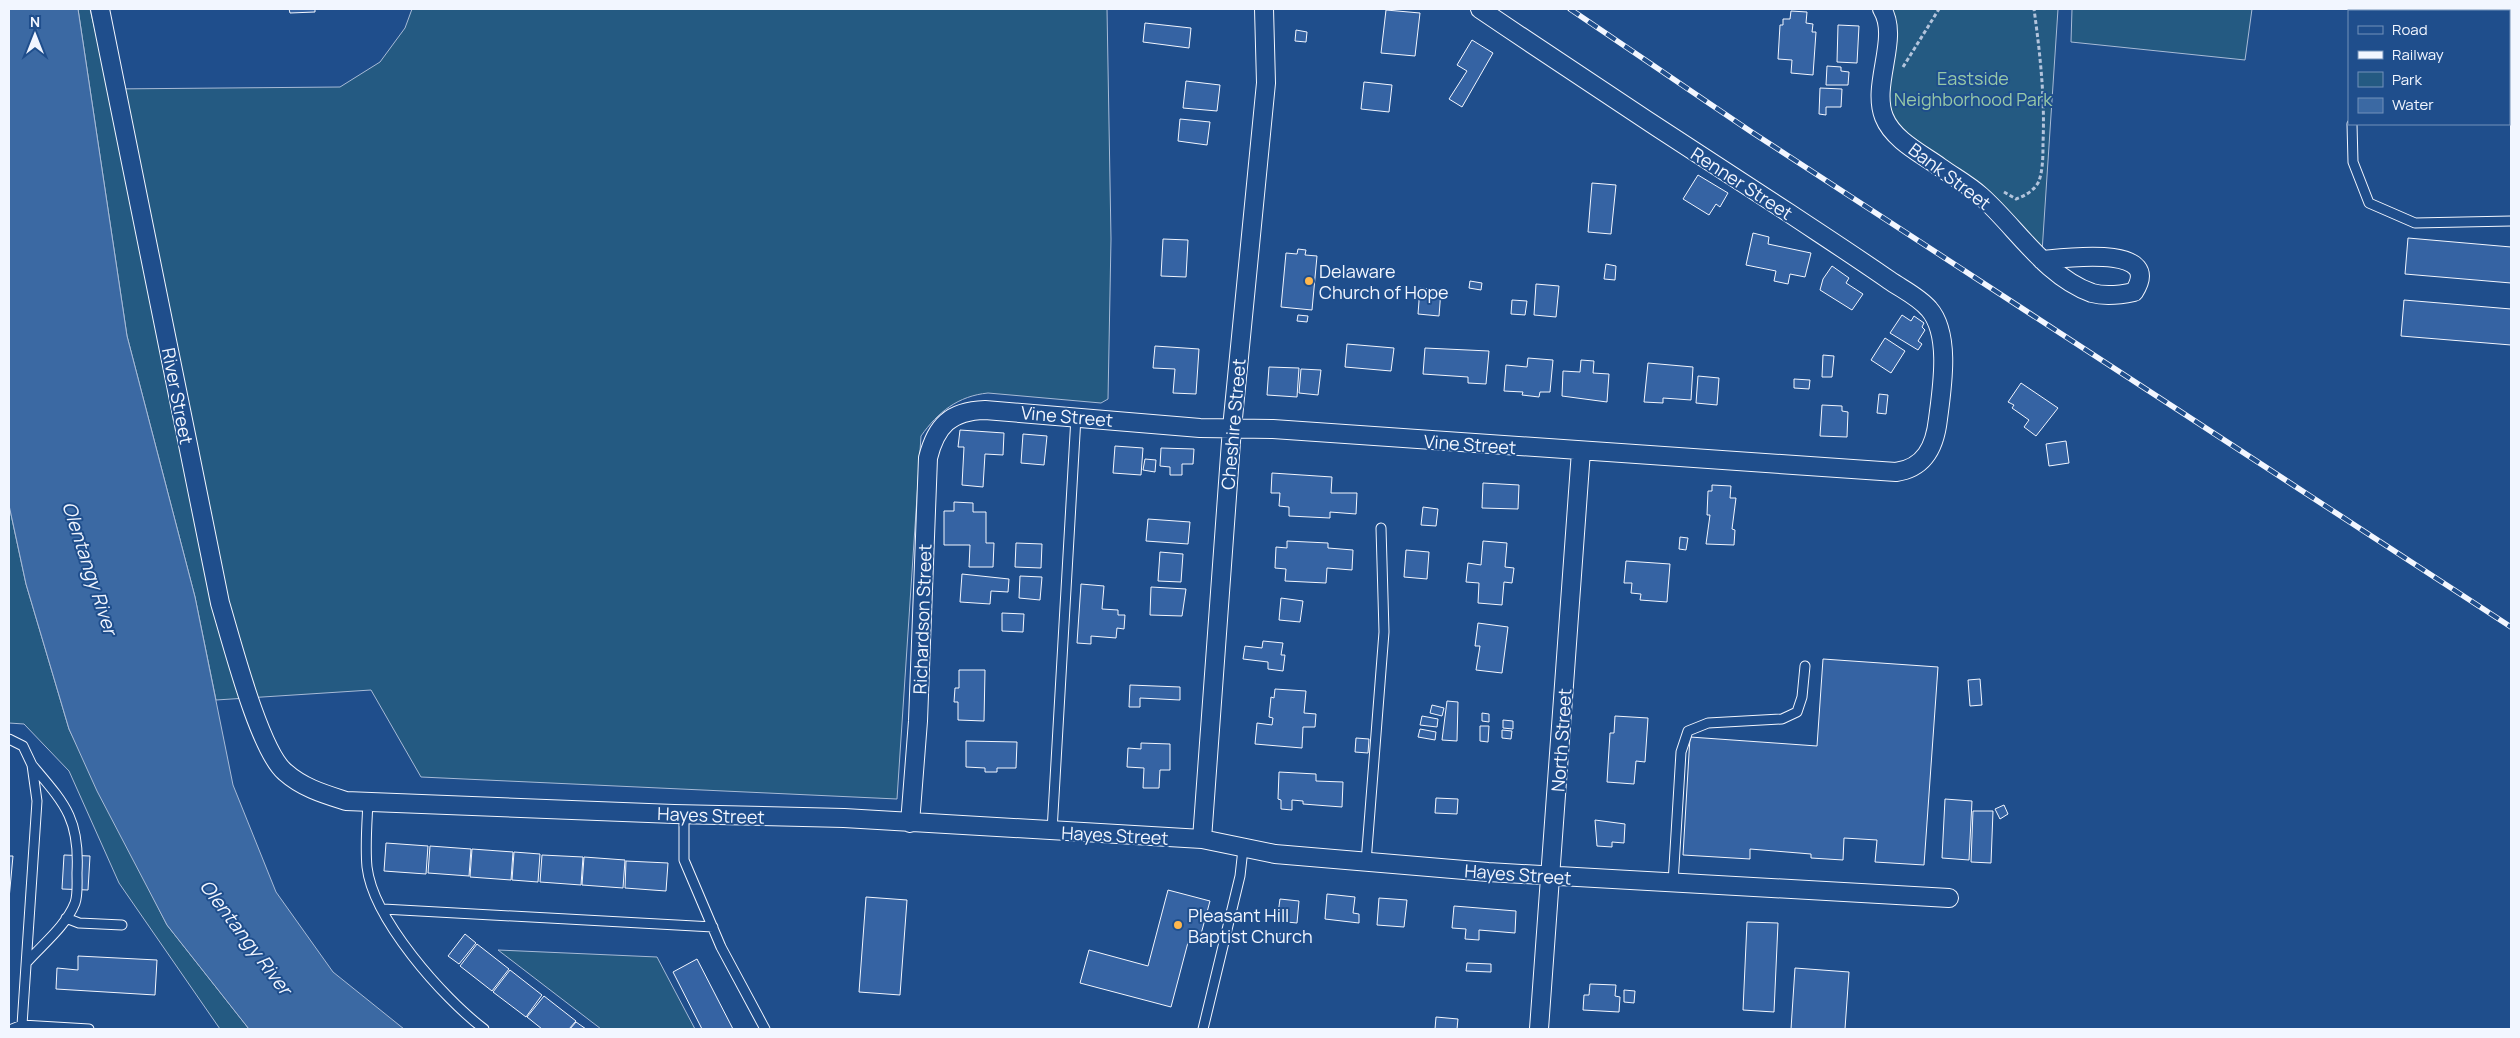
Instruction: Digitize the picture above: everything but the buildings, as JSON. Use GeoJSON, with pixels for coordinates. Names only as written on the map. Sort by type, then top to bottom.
{"type":"FeatureCollection","features":[{"type":"Feature","properties":{"kind":"street","name":"River Street"},"geometry":{"type":"LineString","coordinates":[[100,9],[220,603],[260,727],[273,756],[286,774]]}},
{"type":"Feature","properties":{"kind":"street","name":"Cheshire Street"},"geometry":{"type":"LineString","coordinates":[[1202,839],[1232,428],[1266,83],[1264,9]]}},
{"type":"Feature","properties":{"kind":"street","name":"Renner Street"},"geometry":{"type":"LineString","coordinates":[[1480,9],[1639,116],[1840,246],[1929,309],[1938,326],[1943,352],[1942,395]]}},
{"type":"Feature","properties":{"kind":"street","name":"Bank Street"},"geometry":{"type":"LineString","coordinates":[[1882,9],[1886,15],[1887,32],[1881,85],[1884,117],[1891,129],[1904,141],[1980,195],[2042,260],[2063,276],[2092,293],[2116,296],[2134,292],[2140,283],[2139,273],[2133,264],[2122,259],[2103,257],[2042,260]]}},
{"type":"Feature","properties":{"kind":"street","name":"Vine Street"},"geometry":{"type":"LineString","coordinates":[[948,420],[972,410],[1902,471],[1919,464],[1929,453],[1936,438],[1942,395]]}},
{"type":"Feature","properties":{"kind":"street","name":"Richardson Street"},"geometry":{"type":"LineString","coordinates":[[910,823],[918,721],[928,458],[935,436],[948,420]]}},
{"type":"Feature","properties":{"kind":"street","name":"North Street"},"geometry":{"type":"LineString","coordinates":[[1539,1029],[1581,451]]}},
{"type":"Feature","properties":{"kind":"street","name":"Hayes Street"},"geometry":{"type":"LineString","coordinates":[[286,774],[310,789],[346,801],[684,815],[844,818],[1052,832],[1202,839],[1243,849],[1366,862],[1672,884],[1949,898]]}},
{"type":"Feature","properties":{"kind":"lane"},"geometry":{"type":"LineString","coordinates":[[2352,125],[2353,162],[2369,203],[2415,223],[2511,221]]}},
{"type":"Feature","properties":{"kind":"lane"},"geometry":{"type":"LineString","coordinates":[[1052,832],[1076,417]]}},
{"type":"Feature","properties":{"kind":"lane"},"geometry":{"type":"LineString","coordinates":[[1366,862],[1384,632],[1381,528]]}},
{"type":"Feature","properties":{"kind":"lane"},"geometry":{"type":"LineString","coordinates":[[1672,884],[1681,752],[1688,731],[1708,723],[1782,719],[1797,712],[1802,697],[1805,666]]}},
{"type":"Feature","properties":{"kind":"lane"},"geometry":{"type":"LineString","coordinates":[[9,738],[23,746],[32,764],[63,801],[76,832],[78,851],[76,902],[66,918],[27,962]]}},
{"type":"Feature","properties":{"kind":"lane"},"geometry":{"type":"LineString","coordinates":[[22,1025],[37,801],[32,764]]}},
{"type":"Feature","properties":{"kind":"lane"},"geometry":{"type":"LineString","coordinates":[[368,802],[367,867],[372,889],[424,972],[484,1029]]}},
{"type":"Feature","properties":{"kind":"lane"},"geometry":{"type":"LineString","coordinates":[[684,815],[684,860],[713,927],[765,1029]]}},
{"type":"Feature","properties":{"kind":"lane"},"geometry":{"type":"LineString","coordinates":[[1203,1029],[1240,876],[1243,849]]}},
{"type":"Feature","properties":{"kind":"lane"},"geometry":{"type":"LineString","coordinates":[[383,909],[713,927]]}},
{"type":"Feature","properties":{"kind":"lane"},"geometry":{"type":"LineString","coordinates":[[66,918],[79,923],[122,925]]}},
{"type":"Feature","properties":{"kind":"lane"},"geometry":{"type":"LineString","coordinates":[[12,1029],[22,1025],[89,1029]]}},
{"type":"Feature","properties":{"kind":"path"},"geometry":{"type":"LineString","coordinates":[[1900,76],[1902,68],[1940,9]]}},
{"type":"Feature","properties":{"kind":"path"},"geometry":{"type":"LineString","coordinates":[[2001,190],[2016,199],[2026,196],[2038,182],[2040,175],[2044,117],[2041,59],[2034,9]]}},
{"type":"Feature","properties":{"kind":"green space"},"geometry":{"type":"Polygon","coordinates":[[[78,9],[90,9],[109,89],[340,87],[380,62],[405,28],[412,9],[1107,9],[1111,239],[1108,399],[1101,403],[988,393],[977,395],[950,407],[934,420],[921,436],[897,799],[421,777],[371,690],[216,700],[195,597],[127,336],[78,9]]]}},
{"type":"Feature","properties":{"kind":"green space","name":"Eastside Neighborhood Park"},"geometry":{"type":"Polygon","coordinates":[[[1888,9],[2058,9],[2042,252],[1898,128],[1887,102],[1888,9]]]}},
{"type":"Feature","properties":{"kind":"green space"},"geometry":{"type":"Polygon","coordinates":[[[2072,9],[2252,9],[2245,60],[2071,42],[2072,9]]]}},
{"type":"Feature","properties":{"kind":"green space"},"geometry":{"type":"Polygon","coordinates":[[[9,505],[26,584],[69,729],[167,925],[249,1029],[220,1029],[119,883],[69,771],[24,724],[9,723],[9,505]]]}},
{"type":"Feature","properties":{"kind":"green space"},"geometry":{"type":"Polygon","coordinates":[[[498,950],[657,957],[695,1029],[601,1029],[498,950]]]}},
{"type":"Feature","properties":{"kind":"water","name":"Olentangy River"},"geometry":{"type":"Polygon","coordinates":[[[9,9],[78,9],[127,336],[195,597],[233,785],[276,892],[333,972],[404,1029],[249,1029],[167,925],[97,791],[69,729],[26,584],[9,505],[9,9]]]}},
{"type":"Feature","properties":{"kind":"railway"},"geometry":{"type":"LineString","coordinates":[[1570,9],[1750,131],[2511,627]]}},
{"type":"Feature","properties":{"kind":"place","name":"Delaware Church of Hope"},"geometry":{"type":"Point","coordinates":[1309,281]}},
{"type":"Feature","properties":{"kind":"place","name":"Pleasant Hill Baptist Church"},"geometry":{"type":"Point","coordinates":[1178,925]}}]}
